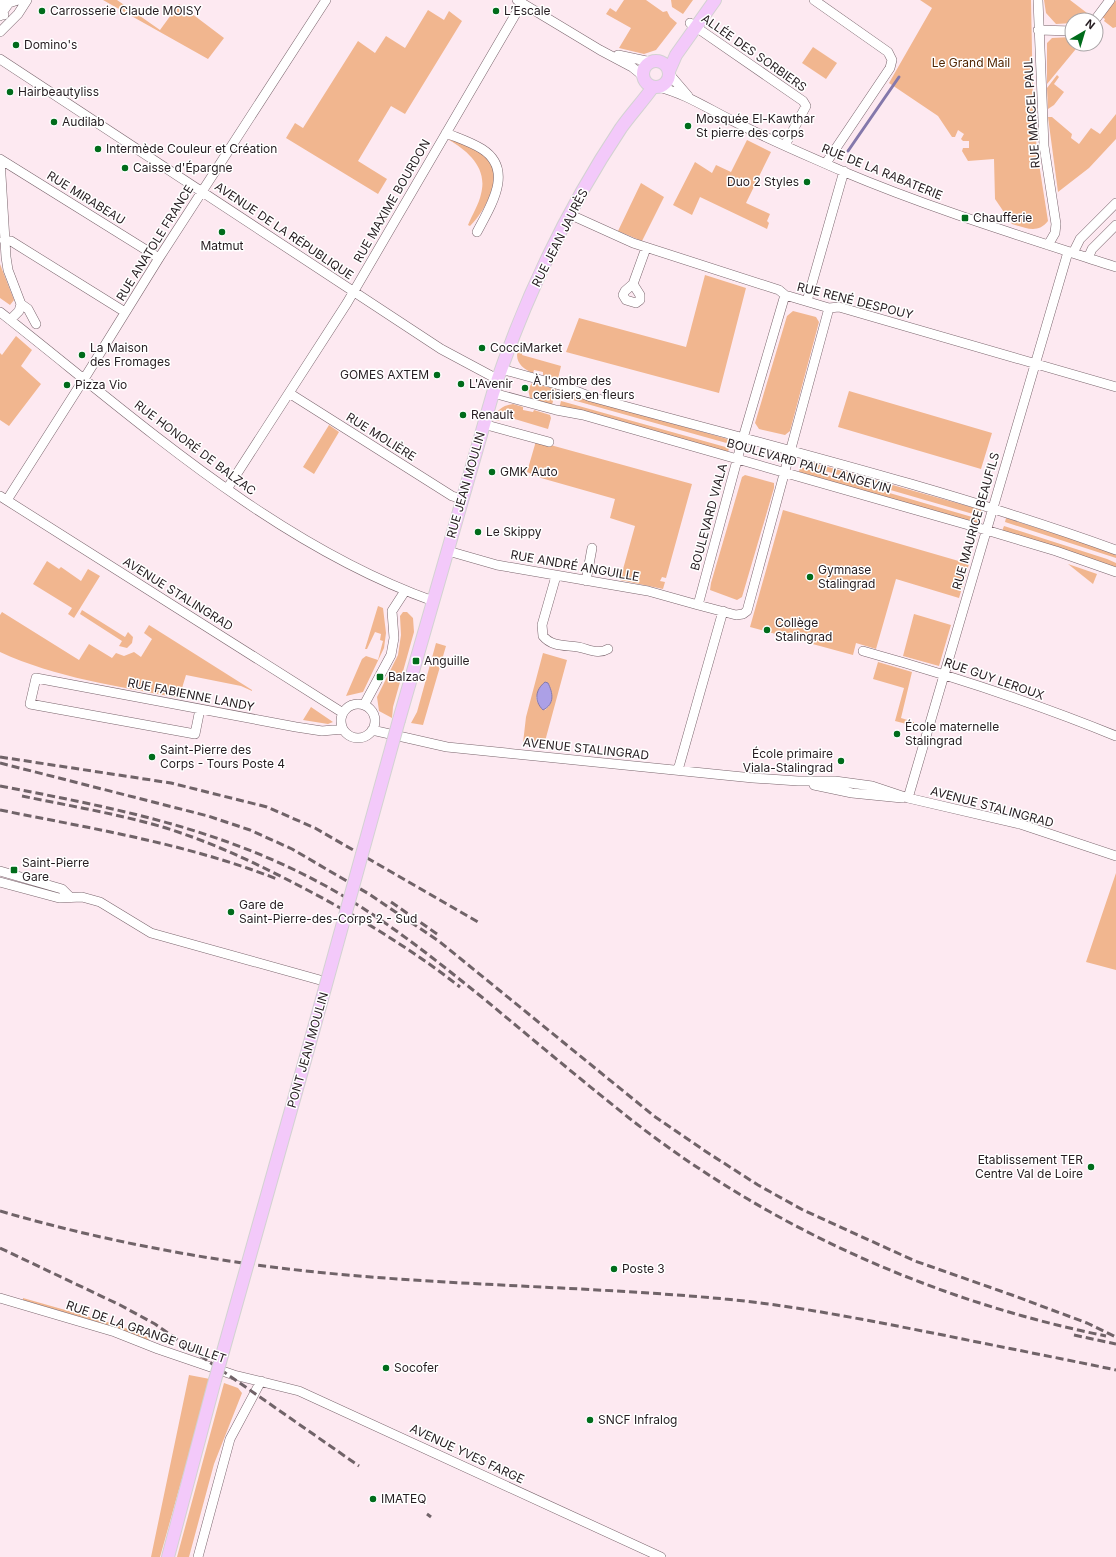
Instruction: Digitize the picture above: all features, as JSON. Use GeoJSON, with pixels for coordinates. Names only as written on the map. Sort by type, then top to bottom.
{"type":"FeatureCollection","features":[{"type":"Feature","properties":{"kind":"main road"},"geometry":{"type":"LineString","coordinates":[[632,113],[655,87],[666,84],[676,55],[708,0]]}},
{"type":"Feature","properties":{"kind":"main road"},"geometry":{"type":"LineString","coordinates":[[632,113],[641,92],[644,69],[655,62],[693,25],[715,0]]}},
{"type":"Feature","properties":{"kind":"main road"},"geometry":{"type":"LineString","coordinates":[[655,62],[664,64],[669,73]]}},
{"type":"Feature","properties":{"kind":"main road"},"geometry":{"type":"LineString","coordinates":[[644,77],[655,87]]}},
{"type":"Feature","properties":{"kind":"main road","name":"RUE JEAN JAURÈS"},"geometry":{"type":"LineString","coordinates":[[499,374],[537,281],[594,172],[632,113]]}},
{"type":"Feature","properties":{"kind":"main road","name":"RUE JEAN MOULIN"},"geometry":{"type":"LineString","coordinates":[[398,720],[448,551],[492,393],[499,374]]}},
{"type":"Feature","properties":{"kind":"main road","name":"PONT JEAN MOULIN"},"geometry":{"type":"LineString","coordinates":[[168,1557],[215,1380],[327,982],[398,720]]}},
{"type":"Feature","properties":{"kind":"street"},"geometry":{"type":"LineString","coordinates":[[1,0],[2,14],[7,24]]}},
{"type":"Feature","properties":{"kind":"street"},"geometry":{"type":"LineString","coordinates":[[2,14],[9,3],[18,0]]}},
{"type":"Feature","properties":{"kind":"street"},"geometry":{"type":"LineString","coordinates":[[0,32],[23,8],[27,0]]}},
{"type":"Feature","properties":{"kind":"street","name":"RUE ANATOLE FRANCE"},"geometry":{"type":"LineString","coordinates":[[3,498],[84,379],[159,258],[326,0]]}},
{"type":"Feature","properties":{"kind":"street"},"geometry":{"type":"LineString","coordinates":[[814,0],[888,52],[892,60],[890,68],[826,163]]}},
{"type":"Feature","properties":{"kind":"street","name":"RUE MARCEL PAUL"},"geometry":{"type":"LineString","coordinates":[[1038,0],[1038,30],[1044,146],[1056,224],[1055,233],[1048,245]]}},
{"type":"Feature","properties":{"kind":"street"},"geometry":{"type":"LineString","coordinates":[[1101,12],[1110,0]]}},
{"type":"Feature","properties":{"kind":"street"},"geometry":{"type":"LineString","coordinates":[[519,2],[600,50],[632,67],[644,77]]}},
{"type":"Feature","properties":{"kind":"street","name":"RUE MAXIME BOURDON"},"geometry":{"type":"LineString","coordinates":[[227,489],[354,292],[446,133],[519,2]]}},
{"type":"Feature","properties":{"kind":"street","name":"ALLÉE DES SORBIERS"},"geometry":{"type":"LineString","coordinates":[[693,25],[803,101],[806,106],[785,145]]}},
{"type":"Feature","properties":{"kind":"street"},"geometry":{"type":"LineString","coordinates":[[1038,30],[1064,31]]}},
{"type":"Feature","properties":{"kind":"street"},"geometry":{"type":"LineString","coordinates":[[600,50],[636,60],[655,62]]}},
{"type":"Feature","properties":{"kind":"street","name":"AVENUE DE LA RÉPUBLIQUE"},"geometry":{"type":"LineString","coordinates":[[0,59],[455,357],[499,374]]}},
{"type":"Feature","properties":{"kind":"street","name":"RUE DE LA RABATERIE"},"geometry":{"type":"LineString","coordinates":[[669,73],[692,100]]}},
{"type":"Feature","properties":{"kind":"street","name":"RUE DE LA RABATERIE"},"geometry":{"type":"LineString","coordinates":[[655,87],[692,100],[735,123],[844,171],[921,202],[1058,249],[1116,267]]}},
{"type":"Feature","properties":{"kind":"street"},"geometry":{"type":"LineString","coordinates":[[446,133],[482,149],[491,157],[497,167],[499,185],[477,232]]}},
{"type":"Feature","properties":{"kind":"street"},"geometry":{"type":"LineString","coordinates":[[0,159],[4,240],[8,270],[21,304],[28,309],[36,324]]}},
{"type":"Feature","properties":{"kind":"street","name":"RUE MIRABEAU"},"geometry":{"type":"LineString","coordinates":[[0,159],[159,258]]}},
{"type":"Feature","properties":{"kind":"street"},"geometry":{"type":"LineString","coordinates":[[807,301],[844,171]]}},
{"type":"Feature","properties":{"kind":"street","name":"RUE MAURICE BEAUFILS"},"geometry":{"type":"LineString","coordinates":[[908,798],[992,509],[1071,252],[1080,239],[1116,203]]}},
{"type":"Feature","properties":{"kind":"street","name":"RUE RENÉ DESPOUY"},"geometry":{"type":"LineString","coordinates":[[571,215],[618,238],[779,290],[784,295],[830,308],[839,308],[1116,387]]}},
{"type":"Feature","properties":{"kind":"street"},"geometry":{"type":"LineString","coordinates":[[1056,224],[1059,230],[1058,249]]}},
{"type":"Feature","properties":{"kind":"street"},"geometry":{"type":"LineString","coordinates":[[1088,258],[1092,249],[1116,225]]}},
{"type":"Feature","properties":{"kind":"street"},"geometry":{"type":"LineString","coordinates":[[4,240],[11,241],[125,312]]}},
{"type":"Feature","properties":{"kind":"street"},"geometry":{"type":"LineString","coordinates":[[633,284],[646,248]]}},
{"type":"Feature","properties":{"kind":"street","name":"BOULEVARD VIALA"},"geometry":{"type":"LineString","coordinates":[[698,605],[737,458],[784,295]]}},
{"type":"Feature","properties":{"kind":"street"},"geometry":{"type":"LineString","coordinates":[[10,320],[18,311],[21,304]]}},
{"type":"Feature","properties":{"kind":"street"},"geometry":{"type":"LineString","coordinates":[[698,605],[736,615],[743,614],[747,611],[830,308]]}},
{"type":"Feature","properties":{"kind":"street","name":"RUE HONORÉ DE BALZAC"},"geometry":{"type":"LineString","coordinates":[[0,312],[227,489],[325,550],[405,591],[433,601]]}},
{"type":"Feature","properties":{"kind":"street","name":"BOULEVARD PAUL LANGEVIN"},"geometry":{"type":"LineString","coordinates":[[499,374],[563,386],[591,397],[791,451],[992,509],[1116,550]]}},
{"type":"Feature","properties":{"kind":"street","name":"RUE MOLIÈRE"},"geometry":{"type":"LineString","coordinates":[[289,393],[452,496],[462,499]]}},
{"type":"Feature","properties":{"kind":"street","name":"BOULEVARD PAUL LANGEVIN"},"geometry":{"type":"LineString","coordinates":[[492,393],[556,410],[583,415],[737,458],[1056,551],[1116,572]]}},
{"type":"Feature","properties":{"kind":"street"},"geometry":{"type":"LineString","coordinates":[[483,424],[549,442]]}},
{"type":"Feature","properties":{"kind":"street","name":"AVENUE STALINGRAD"},"geometry":{"type":"LineString","coordinates":[[3,498],[343,712]]}},
{"type":"Feature","properties":{"kind":"street"},"geometry":{"type":"LineString","coordinates":[[586,581],[592,548]]}},
{"type":"Feature","properties":{"kind":"street","name":"RUE ANDRÉ ANGUILLE"},"geometry":{"type":"LineString","coordinates":[[448,551],[497,565],[648,591],[698,605]]}},
{"type":"Feature","properties":{"kind":"street"},"geometry":{"type":"LineString","coordinates":[[556,576],[542,625],[543,636],[548,642],[564,646],[578,647],[598,652],[608,649]]}},
{"type":"Feature","properties":{"kind":"street"},"geometry":{"type":"LineString","coordinates":[[364,705],[390,655],[394,638],[392,612],[405,591]]}},
{"type":"Feature","properties":{"kind":"street"},"geometry":{"type":"LineString","coordinates":[[678,770],[723,611]]}},
{"type":"Feature","properties":{"kind":"street","name":"RUE GUY LEROUX"},"geometry":{"type":"LineString","coordinates":[[863,651],[943,674],[1070,717],[1116,736]]}},
{"type":"Feature","properties":{"kind":"street","name":"RUE FABIENNE LANDY"},"geometry":{"type":"LineString","coordinates":[[200,709],[195,734],[30,704],[36,678],[322,731],[343,729]]}},
{"type":"Feature","properties":{"kind":"street"},"geometry":{"type":"LineString","coordinates":[[355,704],[364,705],[369,708],[374,718],[372,730],[369,734],[360,737],[350,736],[343,729],[341,718],[343,712],[355,704]]}},
{"type":"Feature","properties":{"kind":"street","name":"AVENUE STALINGRAD"},"geometry":{"type":"LineString","coordinates":[[372,730],[447,747],[798,781],[835,781],[866,785],[908,798],[1013,822],[1116,856]]}},
{"type":"Feature","properties":{"kind":"street"},"geometry":{"type":"LineString","coordinates":[[0,870],[62,889],[69,896]]}},
{"type":"Feature","properties":{"kind":"street"},"geometry":{"type":"LineString","coordinates":[[0,882],[59,898],[69,896],[82,897],[100,902],[151,933],[327,982]]}},
{"type":"Feature","properties":{"kind":"street","name":"RUE DE LA GRANGE QUILLET"},"geometry":{"type":"LineString","coordinates":[[0,1298],[114,1332],[206,1365],[261,1381]]}},
{"type":"Feature","properties":{"kind":"street"},"geometry":{"type":"LineString","coordinates":[[198,1557],[230,1439],[261,1381]]}},
{"type":"Feature","properties":{"kind":"street","name":"AVENUE YVES FARGE"},"geometry":{"type":"LineString","coordinates":[[261,1381],[315,1398],[661,1557]]}},
{"type":"Feature","properties":{"kind":"green space"},"geometry":{"type":"Polygon","coordinates":[[[103,0],[117,0],[160,30],[179,4],[224,38],[208,59],[103,0]]]}},
{"type":"Feature","properties":{"kind":"green space"},"geometry":{"type":"Polygon","coordinates":[[[624,0],[646,0],[663,12],[667,11],[670,17],[677,23],[656,50],[644,54],[619,48],[631,28],[606,14],[610,8],[616,12],[624,0]]]}},
{"type":"Feature","properties":{"kind":"green space"},"geometry":{"type":"Polygon","coordinates":[[[671,0],[693,0],[683,14],[672,7],[671,0]]]}},
{"type":"Feature","properties":{"kind":"green space","name":"Le Grand Mail"},"geometry":{"type":"Polygon","coordinates":[[[920,0],[1031,0],[1033,103],[1037,151],[1048,221],[1040,228],[1032,229],[1012,224],[995,199],[994,159],[968,161],[962,151],[963,148],[969,148],[969,141],[963,141],[961,139],[964,134],[958,130],[955,137],[952,137],[938,116],[889,83],[932,8],[920,0]]]}},
{"type":"Feature","properties":{"kind":"green space"},"geometry":{"type":"Polygon","coordinates":[[[1044,0],[1070,0],[1086,12],[1064,12],[1064,24],[1056,24],[1046,13],[1044,0]]]}},
{"type":"Feature","properties":{"kind":"green space"},"geometry":{"type":"Polygon","coordinates":[[[1116,0],[1116,27],[1113,28],[1104,21],[1104,15],[1116,0]]]}},
{"type":"Feature","properties":{"kind":"green space"},"geometry":{"type":"Polygon","coordinates":[[[428,10],[444,20],[449,11],[462,21],[405,114],[391,106],[358,161],[387,179],[378,194],[286,138],[295,123],[303,128],[358,41],[375,53],[386,36],[405,48],[428,10]]]}},
{"type":"Feature","properties":{"kind":"green space"},"geometry":{"type":"Polygon","coordinates":[[[1064,37],[1064,52],[1073,52],[1047,84],[1047,43],[1052,38],[1064,37]]]}},
{"type":"Feature","properties":{"kind":"green space"},"geometry":{"type":"Polygon","coordinates":[[[813,47],[837,63],[826,79],[802,63],[813,47]]]}},
{"type":"Feature","properties":{"kind":"green space"},"geometry":{"type":"Polygon","coordinates":[[[1057,75],[1059,77],[1054,84],[1064,92],[1054,105],[1048,109],[1047,88],[1057,75]]]}},
{"type":"Feature","properties":{"kind":"green space"},"geometry":{"type":"Polygon","coordinates":[[[1116,114],[1116,139],[1089,168],[1058,192],[1048,117],[1052,117],[1072,134],[1071,138],[1079,144],[1091,128],[1100,134],[1116,114]]]}},
{"type":"Feature","properties":{"kind":"green space"},"geometry":{"type":"Polygon","coordinates":[[[450,139],[481,152],[489,159],[493,167],[493,185],[490,194],[481,213],[470,226],[468,225],[481,194],[482,176],[475,161],[463,149],[449,140],[450,139]]]}},
{"type":"Feature","properties":{"kind":"green space"},"geometry":{"type":"Polygon","coordinates":[[[747,140],[771,152],[746,203],[770,214],[767,221],[769,223],[767,229],[700,197],[692,215],[673,205],[695,162],[712,173],[716,165],[731,172],[747,140]]]}},
{"type":"Feature","properties":{"kind":"green space"},"geometry":{"type":"Polygon","coordinates":[[[641,183],[664,197],[642,241],[618,231],[641,183]]]}},
{"type":"Feature","properties":{"kind":"green space"},"geometry":{"type":"Polygon","coordinates":[[[0,264],[14,300],[10,305],[0,298],[0,264]]]}},
{"type":"Feature","properties":{"kind":"green space"},"geometry":{"type":"Polygon","coordinates":[[[705,275],[746,288],[719,393],[566,352],[579,318],[686,347],[705,275]]]}},
{"type":"Feature","properties":{"kind":"green space"},"geometry":{"type":"Polygon","coordinates":[[[793,311],[816,317],[819,322],[790,431],[785,435],[759,429],[755,423],[787,316],[793,311]]]}},
{"type":"Feature","properties":{"kind":"green space"},"geometry":{"type":"Polygon","coordinates":[[[16,336],[32,350],[21,366],[41,384],[9,426],[0,420],[0,353],[2,355],[16,336]]]}},
{"type":"Feature","properties":{"kind":"green space"},"geometry":{"type":"Polygon","coordinates":[[[519,348],[523,349],[522,355],[561,366],[558,379],[543,375],[543,372],[534,370],[533,373],[525,369],[518,360],[517,352],[519,348]]]}},
{"type":"Feature","properties":{"kind":"green space"},"geometry":{"type":"Polygon","coordinates":[[[532,383],[556,389],[552,405],[530,398],[528,389],[532,383]]]}},
{"type":"Feature","properties":{"kind":"green space"},"geometry":{"type":"Polygon","coordinates":[[[564,389],[594,401],[731,440],[730,444],[562,397],[564,389]]]}},
{"type":"Feature","properties":{"kind":"green space"},"geometry":{"type":"Polygon","coordinates":[[[849,391],[992,433],[981,469],[838,427],[849,391]]]}},
{"type":"Feature","properties":{"kind":"green space"},"geometry":{"type":"Polygon","coordinates":[[[561,401],[729,448],[728,452],[559,409],[561,401]]]}},
{"type":"Feature","properties":{"kind":"green space"},"geometry":{"type":"Polygon","coordinates":[[[513,404],[523,407],[523,410],[533,412],[534,410],[550,415],[551,418],[548,429],[501,415],[499,421],[495,420],[494,417],[499,410],[504,406],[513,404]]]}},
{"type":"Feature","properties":{"kind":"green space"},"geometry":{"type":"Polygon","coordinates":[[[329,425],[339,432],[314,474],[303,467],[329,425]]]}},
{"type":"Feature","properties":{"kind":"green space"},"geometry":{"type":"Polygon","coordinates":[[[536,441],[692,484],[666,578],[662,577],[660,581],[665,582],[663,589],[620,580],[635,526],[610,518],[615,499],[541,478],[527,472],[536,441]]]}},
{"type":"Feature","properties":{"kind":"green space"},"geometry":{"type":"Polygon","coordinates":[[[803,460],[982,510],[980,516],[801,464],[803,460]]]}},
{"type":"Feature","properties":{"kind":"green space"},"geometry":{"type":"Polygon","coordinates":[[[800,467],[979,519],[978,524],[799,472],[800,467]]]}},
{"type":"Feature","properties":{"kind":"green space"},"geometry":{"type":"Polygon","coordinates":[[[745,475],[774,483],[774,488],[742,597],[737,600],[710,590],[742,477],[745,475]]]}},
{"type":"Feature","properties":{"kind":"green space"},"geometry":{"type":"Polygon","coordinates":[[[783,510],[969,564],[959,598],[896,579],[876,649],[856,643],[853,655],[750,627],[783,510]]]}},
{"type":"Feature","properties":{"kind":"green space"},"geometry":{"type":"Polygon","coordinates":[[[1006,518],[1116,553],[1116,558],[1005,522],[1006,518]]]}},
{"type":"Feature","properties":{"kind":"green space"},"geometry":{"type":"Polygon","coordinates":[[[1004,526],[1107,559],[1116,563],[1116,568],[1002,531],[1004,526]]]}},
{"type":"Feature","properties":{"kind":"green space"},"geometry":{"type":"Polygon","coordinates":[[[47,561],[59,569],[61,567],[81,581],[88,569],[100,576],[74,618],[68,614],[72,608],[33,584],[47,561]]]}},
{"type":"Feature","properties":{"kind":"green space"},"geometry":{"type":"Polygon","coordinates":[[[1068,564],[1097,574],[1093,584],[1068,564]]]}},
{"type":"Feature","properties":{"kind":"green space"},"geometry":{"type":"Polygon","coordinates":[[[378,606],[383,608],[386,633],[384,648],[363,692],[346,696],[362,659],[366,656],[378,660],[383,641],[380,640],[381,634],[375,632],[367,649],[365,649],[378,606]]]}},
{"type":"Feature","properties":{"kind":"green space"},"geometry":{"type":"Polygon","coordinates":[[[82,610],[125,637],[128,632],[133,637],[132,643],[127,648],[119,646],[122,641],[80,614],[82,610]]]}},
{"type":"Feature","properties":{"kind":"green space"},"geometry":{"type":"Polygon","coordinates":[[[2,612],[79,660],[89,644],[112,658],[116,653],[124,656],[134,652],[141,657],[152,639],[144,633],[149,625],[252,691],[241,686],[186,675],[179,698],[65,675],[21,661],[0,652],[0,615],[2,612]]]}},
{"type":"Feature","properties":{"kind":"green space"},"geometry":{"type":"Polygon","coordinates":[[[403,612],[407,612],[413,618],[414,632],[393,707],[392,718],[379,711],[377,697],[398,655],[401,635],[400,616],[403,612]]]}},
{"type":"Feature","properties":{"kind":"green space"},"geometry":{"type":"Polygon","coordinates":[[[914,614],[951,625],[939,666],[903,656],[914,614]]]}},
{"type":"Feature","properties":{"kind":"green space"},"geometry":{"type":"Polygon","coordinates":[[[436,643],[446,646],[423,725],[411,723],[417,712],[436,643]]]}},
{"type":"Feature","properties":{"kind":"green space"},"geometry":{"type":"Polygon","coordinates":[[[543,653],[567,660],[544,745],[523,743],[526,717],[543,653]],[[545,682],[536,697],[537,702],[545,710],[552,700],[548,683],[545,682]]]}},
{"type":"Feature","properties":{"kind":"green space"},"geometry":{"type":"Polygon","coordinates":[[[878,662],[912,672],[901,718],[914,722],[914,726],[895,721],[904,688],[873,679],[878,662]]]}},
{"type":"Feature","properties":{"kind":"green space"},"geometry":{"type":"Polygon","coordinates":[[[311,707],[333,722],[328,724],[303,720],[311,707]]]}},
{"type":"Feature","properties":{"kind":"green space"},"geometry":{"type":"Polygon","coordinates":[[[1116,873],[1116,970],[1086,962],[1116,873]]]}},
{"type":"Feature","properties":{"kind":"green space"},"geometry":{"type":"Polygon","coordinates":[[[23,1298],[118,1325],[147,1337],[150,1341],[117,1328],[23,1300],[23,1298]]]}},
{"type":"Feature","properties":{"kind":"green space"},"geometry":{"type":"Polygon","coordinates":[[[189,1375],[210,1379],[160,1557],[151,1557],[189,1375]]]}},
{"type":"Feature","properties":{"kind":"green space"},"geometry":{"type":"Polygon","coordinates":[[[224,1383],[238,1388],[242,1393],[214,1464],[189,1557],[177,1557],[224,1383]]]}},
{"type":"Feature","properties":{"kind":"shaded area"},"geometry":{"type":"Polygon","coordinates":[[[545,682],[548,683],[550,687],[552,698],[550,705],[543,710],[538,703],[537,696],[539,688],[545,682]]]}},
{"type":"Feature","properties":{"kind":"waterway"},"geometry":{"type":"LineString","coordinates":[[848,151],[899,77]]}},
{"type":"Feature","properties":{"kind":"railway"},"geometry":{"type":"LineString","coordinates":[[0,757],[171,783],[267,807],[315,828],[478,922]]}},
{"type":"Feature","properties":{"kind":"railway"},"geometry":{"type":"LineString","coordinates":[[0,763],[208,816],[250,830],[292,849],[369,894],[440,942],[654,1116],[758,1185],[803,1210],[915,1261],[1087,1323],[1116,1337]]}},
{"type":"Feature","properties":{"kind":"railway"},"geometry":{"type":"LineString","coordinates":[[0,786],[166,822],[206,834],[285,865],[345,897],[406,938],[445,967],[629,1118],[682,1157],[738,1193],[795,1226],[855,1255],[916,1280],[978,1302],[1042,1321],[1106,1336]]}},
{"type":"Feature","properties":{"kind":"railway"},"geometry":{"type":"LineString","coordinates":[[22,796],[112,814],[148,823],[187,835],[228,851],[287,879],[361,920],[412,952],[460,987]]}},
{"type":"Feature","properties":{"kind":"railway"},"geometry":{"type":"LineString","coordinates":[[0,810],[140,838],[209,856],[277,879]]}},
{"type":"Feature","properties":{"kind":"railway"},"geometry":{"type":"LineString","coordinates":[[391,902],[440,936]]}},
{"type":"Feature","properties":{"kind":"railway"},"geometry":{"type":"LineString","coordinates":[[0,1211],[101,1237],[203,1257],[272,1267],[385,1278],[669,1294],[753,1302],[862,1319],[1116,1370]]}},
{"type":"Feature","properties":{"kind":"railway"},"geometry":{"type":"LineString","coordinates":[[0,1248],[120,1305],[155,1324],[359,1466]]}},
{"type":"Feature","properties":{"kind":"railway"},"geometry":{"type":"LineString","coordinates":[[1074,1335],[1116,1344]]}},
{"type":"Feature","properties":{"kind":"railway"},"geometry":{"type":"LineString","coordinates":[[427,1514],[431,1517]]}},
{"type":"Feature","properties":{"kind":"place","name":"Carrosserie Claude MOISY"},"geometry":{"type":"Point","coordinates":[42,11]}},
{"type":"Feature","properties":{"kind":"place","name":"L’Escale"},"geometry":{"type":"Point","coordinates":[496,11]}},
{"type":"Feature","properties":{"kind":"place","name":"Domino's"},"geometry":{"type":"Point","coordinates":[16,45]}},
{"type":"Feature","properties":{"kind":"place","name":"Hairbeautyliss"},"geometry":{"type":"Point","coordinates":[10,92]}},
{"type":"Feature","properties":{"kind":"place","name":"Audilab"},"geometry":{"type":"Point","coordinates":[54,122]}},
{"type":"Feature","properties":{"kind":"place","name":"Mosquée El-Kawthar St pierre des corps"},"geometry":{"type":"Point","coordinates":[688,126]}},
{"type":"Feature","properties":{"kind":"place","name":"Intermède Couleur et Création"},"geometry":{"type":"Point","coordinates":[98,149]}},
{"type":"Feature","properties":{"kind":"place","name":"Caisse d'Épargne"},"geometry":{"type":"Point","coordinates":[125,168]}},
{"type":"Feature","properties":{"kind":"place","name":"Duo 2 Styles"},"geometry":{"type":"Point","coordinates":[807,182]}},
{"type":"Feature","properties":{"kind":"place","name":"Chaufferie"},"geometry":{"type":"Point","coordinates":[965,218]}},
{"type":"Feature","properties":{"kind":"place","name":"Matmut"},"geometry":{"type":"Point","coordinates":[222,232]}},
{"type":"Feature","properties":{"kind":"place","name":"CocciMarket"},"geometry":{"type":"Point","coordinates":[482,348]}},
{"type":"Feature","properties":{"kind":"place","name":"La Maison des Fromages"},"geometry":{"type":"Point","coordinates":[82,355]}},
{"type":"Feature","properties":{"kind":"place","name":"GOMES AXTEM"},"geometry":{"type":"Point","coordinates":[437,375]}},
{"type":"Feature","properties":{"kind":"place","name":"L'Avenir"},"geometry":{"type":"Point","coordinates":[461,384]}},
{"type":"Feature","properties":{"kind":"place","name":"Pizza Vio"},"geometry":{"type":"Point","coordinates":[67,385]}},
{"type":"Feature","properties":{"kind":"place","name":"À l'ombre des cerisiers en fleurs"},"geometry":{"type":"Point","coordinates":[525,388]}},
{"type":"Feature","properties":{"kind":"place","name":"Renault"},"geometry":{"type":"Point","coordinates":[463,415]}},
{"type":"Feature","properties":{"kind":"place","name":"GMK Auto"},"geometry":{"type":"Point","coordinates":[492,472]}},
{"type":"Feature","properties":{"kind":"place","name":"Le Skippy"},"geometry":{"type":"Point","coordinates":[478,532]}},
{"type":"Feature","properties":{"kind":"place","name":"Gymnase Stalingrad"},"geometry":{"type":"Point","coordinates":[810,577]}},
{"type":"Feature","properties":{"kind":"place","name":"Collège Stalingrad"},"geometry":{"type":"Point","coordinates":[767,630]}},
{"type":"Feature","properties":{"kind":"place","name":"Anguille"},"geometry":{"type":"Point","coordinates":[416,661]}},
{"type":"Feature","properties":{"kind":"place","name":"Balzac"},"geometry":{"type":"Point","coordinates":[380,677]}},
{"type":"Feature","properties":{"kind":"place","name":"École maternelle Stalingrad"},"geometry":{"type":"Point","coordinates":[897,734]}},
{"type":"Feature","properties":{"kind":"place","name":"Saint-Pierre des Corps - Tours Poste 4"},"geometry":{"type":"Point","coordinates":[152,757]}},
{"type":"Feature","properties":{"kind":"place","name":"École primaire Viala-Stalingrad"},"geometry":{"type":"Point","coordinates":[841,761]}},
{"type":"Feature","properties":{"kind":"place","name":"Saint-Pierre Gare"},"geometry":{"type":"Point","coordinates":[14,870]}},
{"type":"Feature","properties":{"kind":"place","name":"Gare de Saint-Pierre-des-Corps 2 - Sud"},"geometry":{"type":"Point","coordinates":[231,912]}},
{"type":"Feature","properties":{"kind":"place","name":"Etablissement TER Centre Val de Loire"},"geometry":{"type":"Point","coordinates":[1091,1167]}},
{"type":"Feature","properties":{"kind":"place","name":"Poste 3"},"geometry":{"type":"Point","coordinates":[614,1269]}},
{"type":"Feature","properties":{"kind":"place","name":"Socofer"},"geometry":{"type":"Point","coordinates":[386,1368]}},
{"type":"Feature","properties":{"kind":"place","name":"SNCF Infralog"},"geometry":{"type":"Point","coordinates":[590,1420]}},
{"type":"Feature","properties":{"kind":"place","name":"IMATEQ"},"geometry":{"type":"Point","coordinates":[373,1499]}}]}
